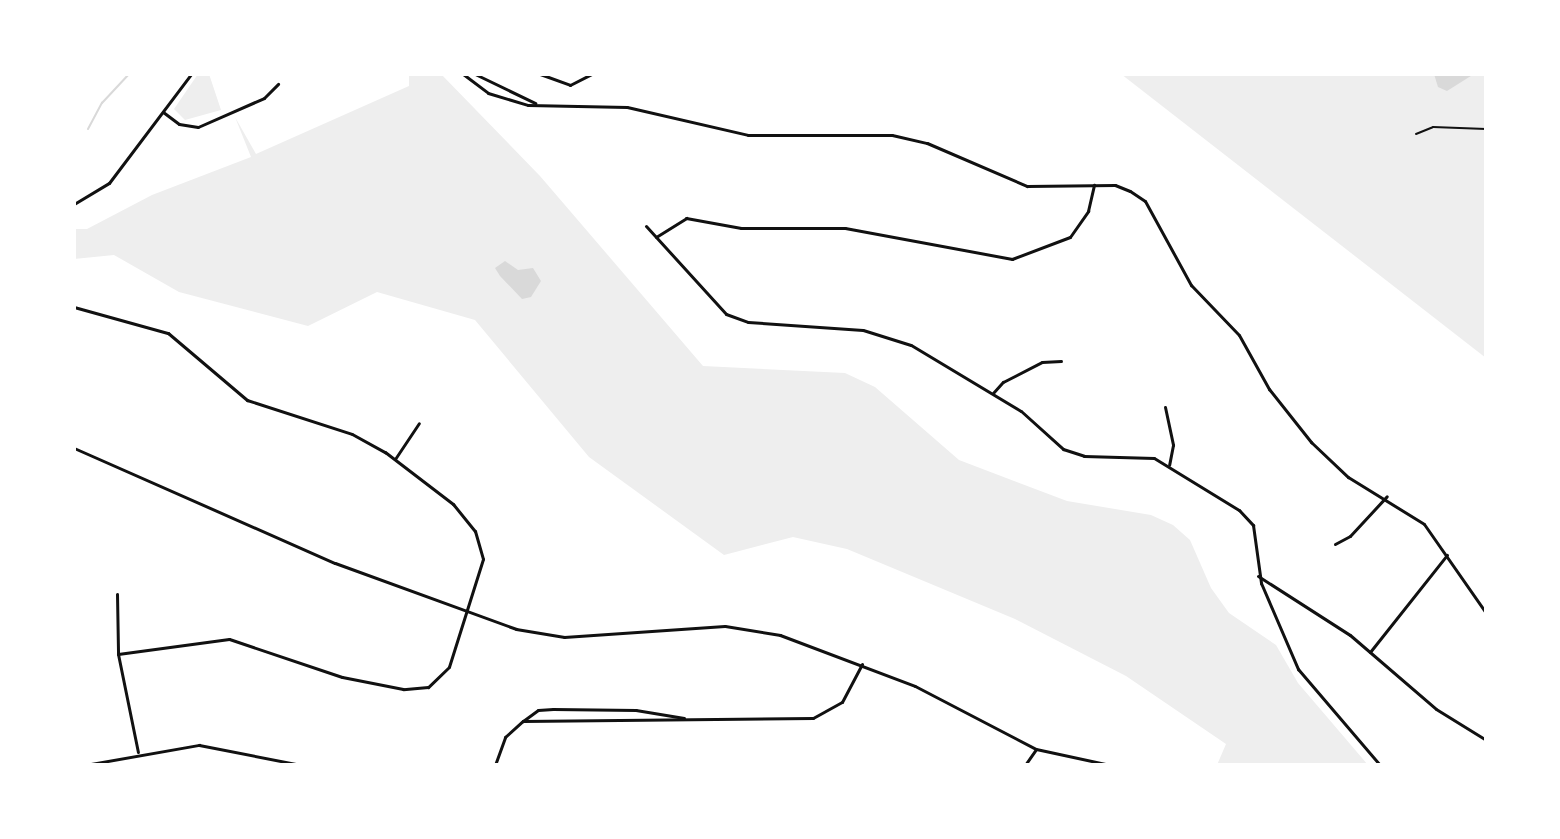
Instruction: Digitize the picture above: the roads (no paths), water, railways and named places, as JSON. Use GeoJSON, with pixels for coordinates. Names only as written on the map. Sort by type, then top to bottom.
{"type":"FeatureCollection","features":[{"type":"Feature","properties":{"kind":"street"},"geometry":{"type":"LineString","coordinates":[[74,204],[109,183],[191,74]]}},
{"type":"Feature","properties":{"kind":"street"},"geometry":{"type":"LineString","coordinates":[[463,74],[504,99],[627,107],[748,135],[892,135],[927,143],[1027,186],[1115,185],[1145,201],[1191,285],[1239,335],[1269,389],[1311,442],[1348,477],[1387,496],[1424,524],[1486,613]]}},
{"type":"Feature","properties":{"kind":"street"},"geometry":{"type":"LineString","coordinates":[[475,74],[535,103]]}},
{"type":"Feature","properties":{"kind":"street"},"geometry":{"type":"LineString","coordinates":[[540,74],[570,85],[592,74]]}},
{"type":"Feature","properties":{"kind":"street"},"geometry":{"type":"LineString","coordinates":[[163,112],[179,124],[198,127],[264,98],[278,84]]}},
{"type":"Feature","properties":{"kind":"street"},"geometry":{"type":"LineString","coordinates":[[656,237],[686,218],[741,228],[845,228],[1012,259],[1070,237],[1088,211],[1094,185]]}},
{"type":"Feature","properties":{"kind":"street"},"geometry":{"type":"LineString","coordinates":[[646,226],[726,314],[748,322],[840,327],[886,336],[993,393],[1075,454],[1134,456],[1169,465],[1239,510],[1253,525],[1258,576],[1298,669],[1380,765]]}},
{"type":"Feature","properties":{"kind":"street"},"geometry":{"type":"LineString","coordinates":[[74,307],[168,333],[247,400],[352,434],[395,459],[453,504],[475,531],[483,573],[449,667],[438,681],[417,690],[342,677],[229,639],[118,654]]}},
{"type":"Feature","properties":{"kind":"street"},"geometry":{"type":"LineString","coordinates":[[993,393],[1003,382],[1042,362],[1061,361]]}},
{"type":"Feature","properties":{"kind":"street"},"geometry":{"type":"LineString","coordinates":[[1165,407],[1173,445],[1169,465]]}},
{"type":"Feature","properties":{"kind":"street"},"geometry":{"type":"LineString","coordinates":[[395,459],[419,423]]}},
{"type":"Feature","properties":{"kind":"street"},"geometry":{"type":"LineString","coordinates":[[74,448],[335,563],[468,612],[564,637],[725,626],[756,630],[862,664],[1036,749],[1110,765]]}},
{"type":"Feature","properties":{"kind":"street"},"geometry":{"type":"LineString","coordinates":[[1335,544],[1350,536],[1387,496]]}},
{"type":"Feature","properties":{"kind":"street"},"geometry":{"type":"LineString","coordinates":[[1370,652],[1447,555]]}},
{"type":"Feature","properties":{"kind":"street"},"geometry":{"type":"LineString","coordinates":[[1258,576],[1370,652],[1436,709],[1486,740]]}},
{"type":"Feature","properties":{"kind":"street"},"geometry":{"type":"LineString","coordinates":[[117,594],[118,654],[139,753]]}},
{"type":"Feature","properties":{"kind":"street"},"geometry":{"type":"LineString","coordinates":[[523,721],[827,714],[851,690],[862,664]]}},
{"type":"Feature","properties":{"kind":"street"},"geometry":{"type":"LineString","coordinates":[[495,765],[505,737],[538,710],[636,710],[684,718]]}},
{"type":"Feature","properties":{"kind":"street"},"geometry":{"type":"LineString","coordinates":[[85,765],[139,753],[199,745],[301,765]]}},
{"type":"Feature","properties":{"kind":"street"},"geometry":{"type":"LineString","coordinates":[[1025,765],[1036,749]]}},
{"type":"Feature","properties":{"kind":"waterway"},"geometry":{"type":"LineString","coordinates":[[88,129],[102,103],[129,74]]}}]}
